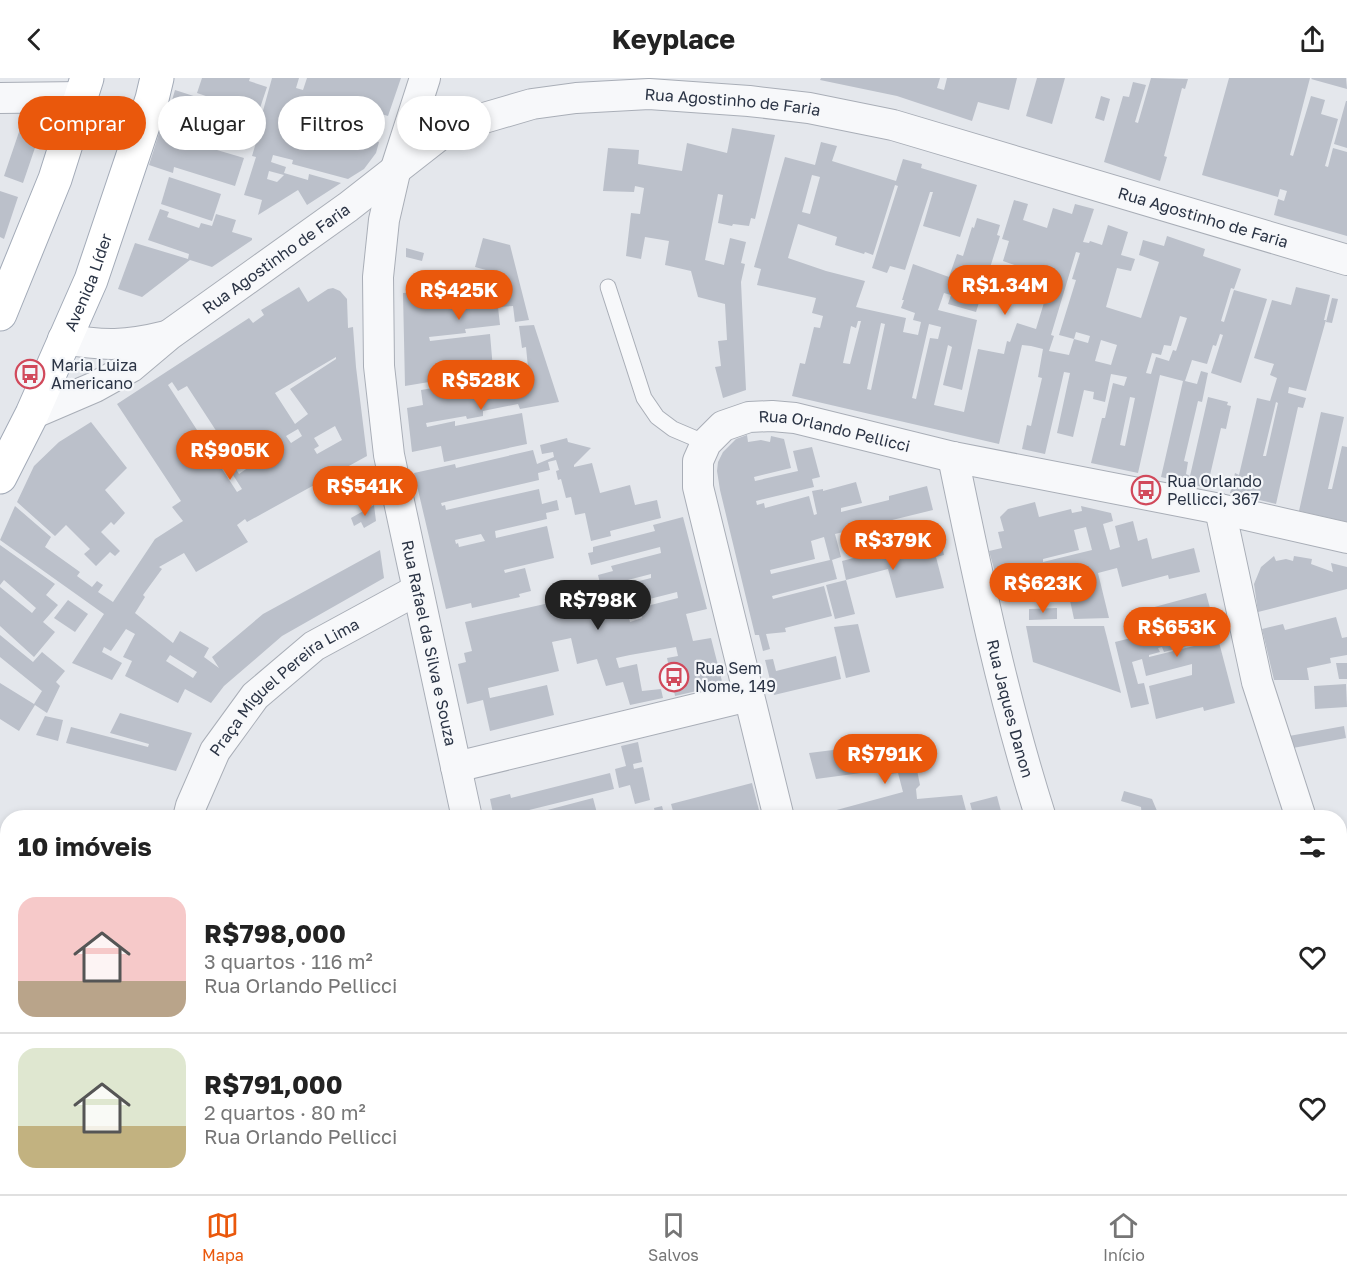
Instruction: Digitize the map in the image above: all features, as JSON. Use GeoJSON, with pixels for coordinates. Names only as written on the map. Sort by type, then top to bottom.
{"type":"FeatureCollection","features":[{"type":"Feature","properties":{"kind":"main road","name":"Avenida Líder"},"geometry":{"type":"LineString","coordinates":[[0,477],[32,414],[63,339],[91,280],[149,110],[157,78]]}},
{"type":"Feature","properties":{"kind":"main road"},"geometry":{"type":"LineString","coordinates":[[0,314],[55,179],[84,87]]}},
{"type":"Feature","properties":{"kind":"street","name":"Rua Rafael da Silva e Souza"},"geometry":{"type":"LineString","coordinates":[[425,78],[396,168],[384,220],[378,277],[379,366],[389,455],[466,810]]}},
{"type":"Feature","properties":{"kind":"street"},"geometry":{"type":"LineString","coordinates":[[0,98],[84,87]]}},
{"type":"Feature","properties":{"kind":"street","name":"Rua Agostinho de Faria"},"geometry":{"type":"LineString","coordinates":[[32,414],[95,387],[122,372],[151,352],[169,335],[348,207],[440,135],[484,118],[532,104],[576,98],[649,94],[749,101],[809,108],[893,125],[1347,260]]}},
{"type":"Feature","properties":{"kind":"street","name":"Rua Agostinho de Faria"},"geometry":{"type":"LineString","coordinates":[[63,339],[94,345],[112,345],[169,335]]}},
{"type":"Feature","properties":{"kind":"street","name":"Rua Orlando Pellicci"},"geometry":{"type":"LineString","coordinates":[[706,443],[723,426],[749,417],[772,416],[806,421],[953,457],[1220,509],[1347,538]]}},
{"type":"Feature","properties":{"kind":"street"},"geometry":{"type":"LineString","coordinates":[[706,443],[698,460],[698,487],[778,810]]}},
{"type":"Feature","properties":{"kind":"street","name":"Rua Jaques Danon"},"geometry":{"type":"LineString","coordinates":[[953,457],[983,601],[1019,748],[1038,810]]}},
{"type":"Feature","properties":{"kind":"street"},"geometry":{"type":"LineString","coordinates":[[1220,509],[1257,682],[1298,810]]}},
{"type":"Feature","properties":{"kind":"street","name":"Praça Miguel Pereira Lima"},"geometry":{"type":"LineString","coordinates":[[190,810],[215,752],[255,696],[314,646],[417,591]]}},
{"type":"Feature","properties":{"kind":"street"},"geometry":{"type":"LineString","coordinates":[[456,767],[749,696]]}},
{"type":"Feature","properties":{"kind":"lane"},"geometry":{"type":"LineString","coordinates":[[608,287],[644,398],[657,417],[672,429],[706,443]]}},
{"type":"Feature","properties":{"kind":"building"},"geometry":{"type":"Polygon","coordinates":[[[202,78],[250,78],[249,81],[267,87],[264,96],[206,96],[197,93],[202,78]]]}},
{"type":"Feature","properties":{"kind":"building"},"geometry":{"type":"Polygon","coordinates":[[[272,78],[299,78],[296,88],[303,90],[307,78],[401,78],[388,116],[385,115],[385,96],[278,96],[278,150],[377,150],[364,169],[348,179],[292,164],[293,160],[273,155],[271,162],[286,167],[284,173],[308,180],[309,174],[341,183],[307,205],[298,190],[258,215],[262,200],[244,195],[256,157],[252,156],[254,150],[266,150],[266,100],[272,78]],[[269,171],[267,179],[277,182],[284,175],[269,171]]]}},
{"type":"Feature","properties":{"kind":"building"},"geometry":{"type":"Polygon","coordinates":[[[821,78],[940,78],[937,88],[944,90],[947,78],[1017,78],[1009,110],[978,102],[972,121],[897,96],[820,80],[821,78]]]}},
{"type":"Feature","properties":{"kind":"building"},"geometry":{"type":"Polygon","coordinates":[[[1037,78],[1065,78],[1052,124],[1026,116],[1037,78]]]}},
{"type":"Feature","properties":{"kind":"building"},"geometry":{"type":"Polygon","coordinates":[[[1151,78],[1188,79],[1185,89],[1182,88],[1164,156],[1167,157],[1160,181],[1104,162],[1123,96],[1129,97],[1133,82],[1146,85],[1135,122],[1138,123],[1151,78]]]}},
{"type":"Feature","properties":{"kind":"building"},"geometry":{"type":"Polygon","coordinates":[[[1229,78],[1310,78],[1290,155],[1293,156],[1311,96],[1325,100],[1321,114],[1338,119],[1325,166],[1328,167],[1333,148],[1347,152],[1347,236],[1274,215],[1278,199],[1284,201],[1287,191],[1280,189],[1278,197],[1202,175],[1229,78]]]}},
{"type":"Feature","properties":{"kind":"building"},"geometry":{"type":"Polygon","coordinates":[[[1346,78],[1347,89],[1311,79],[1346,78]]]}},
{"type":"Feature","properties":{"kind":"building"},"geometry":{"type":"Polygon","coordinates":[[[175,90],[194,96],[173,96],[175,90]]]}},
{"type":"Feature","properties":{"kind":"building"},"geometry":{"type":"Polygon","coordinates":[[[1101,96],[1110,99],[1104,121],[1095,118],[1101,96]]]}},
{"type":"Feature","properties":{"kind":"building"},"geometry":{"type":"Polygon","coordinates":[[[1347,101],[1347,148],[1334,144],[1347,101]]]}},
{"type":"Feature","properties":{"kind":"building"},"geometry":{"type":"Polygon","coordinates":[[[732,128],[775,135],[755,219],[751,218],[749,226],[718,223],[723,195],[718,194],[705,260],[724,265],[730,238],[746,242],[741,263],[745,264],[741,282],[746,390],[723,398],[715,367],[721,366],[718,341],[727,340],[725,304],[698,297],[691,271],[665,265],[669,241],[645,237],[641,259],[626,256],[631,213],[640,214],[644,188],[635,186],[634,192],[603,191],[608,148],[639,150],[638,164],[682,171],[687,143],[727,153],[732,128]]]}},
{"type":"Feature","properties":{"kind":"building"},"geometry":{"type":"Polygon","coordinates":[[[18,135],[18,150],[34,150],[23,183],[4,176],[18,135]]]}},
{"type":"Feature","properties":{"kind":"building"},"geometry":{"type":"Polygon","coordinates":[[[158,136],[158,150],[217,150],[244,158],[235,186],[174,167],[173,173],[149,165],[158,136]]]}},
{"type":"Feature","properties":{"kind":"building"},"geometry":{"type":"Polygon","coordinates":[[[821,142],[837,146],[832,161],[896,181],[903,159],[922,164],[921,168],[977,185],[960,237],[923,226],[933,192],[930,192],[905,270],[890,266],[887,273],[872,268],[898,186],[895,185],[873,255],[835,245],[837,237],[798,224],[788,258],[865,281],[856,307],[906,318],[903,332],[918,335],[921,322],[913,320],[915,313],[901,308],[913,264],[949,277],[957,254],[963,256],[977,218],[1000,225],[997,235],[1000,236],[976,312],[948,304],[951,295],[944,293],[938,310],[977,320],[962,390],[943,385],[952,347],[948,345],[934,405],[964,412],[978,349],[1004,354],[1007,341],[1010,342],[1017,323],[1036,329],[1046,296],[1019,290],[1023,268],[1003,261],[1009,241],[1002,239],[1014,200],[1028,204],[1023,220],[1047,228],[1053,208],[1072,214],[1075,204],[1094,209],[1083,242],[1089,243],[1090,241],[1102,245],[1108,225],[1128,232],[1121,255],[1135,259],[1131,271],[1117,268],[1106,307],[1141,318],[1159,262],[1139,255],[1143,240],[1164,246],[1167,236],[1205,249],[1203,256],[1241,269],[1234,289],[1231,288],[1221,321],[1224,322],[1234,290],[1267,299],[1241,383],[1211,373],[1223,335],[1220,334],[1216,346],[1213,345],[1207,364],[1192,360],[1185,381],[1197,384],[1201,371],[1208,373],[1202,402],[1198,401],[1184,461],[1188,462],[1186,474],[1190,476],[1208,397],[1228,402],[1227,405],[1231,406],[1226,429],[1221,428],[1207,488],[1161,477],[1183,381],[1160,375],[1138,473],[1091,463],[1113,383],[1124,386],[1127,377],[1111,374],[1105,402],[1093,399],[1094,392],[1084,390],[1073,437],[1057,433],[1070,373],[1064,372],[1045,454],[1022,449],[1027,425],[1031,426],[1042,378],[1038,377],[1043,349],[1031,346],[1022,345],[999,444],[792,396],[800,363],[805,364],[814,327],[820,328],[823,316],[812,313],[816,298],[757,285],[761,269],[754,267],[785,157],[815,165],[821,142]],[[812,175],[802,212],[810,214],[820,177],[812,175]],[[1076,252],[1051,335],[1054,336],[1049,351],[1069,355],[1074,339],[1059,335],[1076,280],[1072,279],[1080,253],[1076,252]],[[1180,316],[1171,346],[1164,345],[1161,355],[1152,353],[1146,373],[1151,374],[1156,357],[1169,361],[1173,350],[1176,351],[1187,318],[1180,316]],[[858,321],[856,328],[851,326],[843,363],[850,364],[861,321],[858,321]],[[881,323],[867,389],[871,390],[885,324],[881,323]],[[929,324],[912,398],[916,399],[930,338],[938,339],[941,327],[929,324]],[[1076,332],[1074,339],[1088,343],[1090,336],[1076,332]],[[1101,340],[1095,361],[1111,365],[1117,345],[1101,340]],[[1130,397],[1120,445],[1125,446],[1135,398],[1130,397]]]}},
{"type":"Feature","properties":{"kind":"building"},"geometry":{"type":"Polygon","coordinates":[[[169,177],[221,194],[212,221],[161,204],[169,177]]]}},
{"type":"Feature","properties":{"kind":"building"},"geometry":{"type":"Polygon","coordinates":[[[0,191],[18,197],[4,239],[0,237],[0,191]]]}},
{"type":"Feature","properties":{"kind":"building"},"geometry":{"type":"Polygon","coordinates":[[[160,209],[169,212],[167,217],[199,228],[201,223],[212,226],[216,214],[236,220],[232,232],[252,238],[252,240],[212,267],[190,260],[142,297],[118,289],[135,243],[188,259],[189,254],[148,240],[160,209]]]}},
{"type":"Feature","properties":{"kind":"building"},"geometry":{"type":"Polygon","coordinates":[[[483,238],[510,245],[529,320],[515,322],[513,306],[498,307],[500,325],[465,329],[466,333],[429,337],[430,341],[490,334],[493,369],[441,376],[441,380],[405,386],[403,293],[438,290],[438,294],[478,291],[477,282],[505,282],[504,275],[475,267],[483,238]]]}},
{"type":"Feature","properties":{"kind":"building"},"geometry":{"type":"Polygon","coordinates":[[[406,248],[424,253],[422,261],[406,257],[406,248]]]}},
{"type":"Feature","properties":{"kind":"building"},"geometry":{"type":"Polygon","coordinates":[[[299,287],[308,302],[333,288],[340,291],[347,299],[348,328],[353,327],[367,456],[247,522],[245,519],[237,525],[248,542],[196,572],[184,553],[159,567],[162,569],[143,595],[145,597],[135,613],[173,643],[180,631],[209,648],[204,657],[219,668],[212,657],[263,614],[380,550],[384,578],[282,636],[224,686],[211,703],[185,689],[178,703],[125,676],[132,661],[123,657],[135,634],[126,629],[111,651],[104,647],[102,652],[122,663],[112,680],[72,663],[104,614],[0,540],[15,506],[51,537],[45,547],[80,572],[77,576],[92,587],[97,581],[103,585],[98,592],[113,602],[155,539],[183,521],[172,507],[181,501],[117,404],[249,318],[253,323],[264,315],[261,310],[299,287]],[[336,357],[275,393],[295,424],[308,414],[290,389],[336,357]],[[172,382],[168,385],[237,492],[242,489],[226,464],[231,461],[239,474],[256,462],[253,457],[239,466],[187,386],[178,391],[172,382]],[[335,426],[314,438],[319,446],[314,449],[317,454],[342,440],[335,426]],[[298,429],[286,436],[291,443],[302,436],[298,429]],[[170,655],[166,661],[193,678],[197,672],[170,655]]]}},
{"type":"Feature","properties":{"kind":"building"},"geometry":{"type":"Polygon","coordinates":[[[1296,287],[1330,295],[1324,320],[1326,320],[1306,391],[1289,387],[1288,393],[1306,398],[1303,408],[1298,407],[1276,504],[1230,493],[1235,473],[1239,475],[1257,398],[1270,401],[1277,378],[1270,375],[1274,364],[1254,358],[1272,300],[1291,305],[1296,287]],[[1276,402],[1263,456],[1266,456],[1278,403],[1276,402]]]}},
{"type":"Feature","properties":{"kind":"building"},"geometry":{"type":"Polygon","coordinates":[[[1332,298],[1338,299],[1332,323],[1326,322],[1332,298]]]}},
{"type":"Feature","properties":{"kind":"building"},"geometry":{"type":"Polygon","coordinates":[[[534,325],[559,402],[520,409],[518,404],[483,411],[483,416],[467,419],[466,416],[426,423],[427,427],[455,421],[455,426],[522,413],[527,444],[444,462],[441,446],[412,452],[407,408],[423,405],[421,390],[480,380],[483,396],[530,388],[526,347],[522,348],[519,326],[534,325]]]}},
{"type":"Feature","properties":{"kind":"building"},"geometry":{"type":"Polygon","coordinates":[[[1321,412],[1344,417],[1328,489],[1332,489],[1342,446],[1347,447],[1347,522],[1299,511],[1321,412]]]}},
{"type":"Feature","properties":{"kind":"building"},"geometry":{"type":"Polygon","coordinates":[[[91,422],[127,468],[105,490],[125,513],[114,525],[111,522],[101,532],[120,551],[115,556],[110,552],[96,566],[84,554],[90,549],[66,525],[55,536],[17,502],[34,466],[59,442],[91,422]]]}},
{"type":"Feature","properties":{"kind":"building"},"geometry":{"type":"Polygon","coordinates":[[[747,435],[748,442],[761,440],[770,442],[771,436],[784,439],[791,468],[754,477],[755,481],[798,471],[793,451],[812,447],[820,477],[812,479],[814,487],[756,501],[757,505],[764,503],[765,508],[809,496],[814,515],[817,514],[812,491],[823,489],[823,491],[856,482],[862,503],[841,508],[841,512],[889,500],[889,496],[927,486],[933,510],[835,534],[841,557],[832,560],[837,579],[772,596],[773,599],[824,586],[832,616],[785,628],[786,632],[766,634],[770,649],[763,651],[759,635],[755,635],[717,471],[723,452],[736,439],[747,435]],[[824,537],[811,541],[815,559],[770,570],[771,574],[830,560],[824,537]]]}},
{"type":"Feature","properties":{"kind":"building"},"geometry":{"type":"Polygon","coordinates":[[[567,438],[568,442],[591,448],[574,467],[592,463],[600,493],[630,485],[635,505],[657,500],[661,518],[610,531],[611,536],[591,541],[585,513],[575,515],[571,497],[566,498],[561,479],[558,480],[556,471],[559,470],[556,460],[548,462],[550,470],[538,473],[539,480],[441,503],[442,506],[445,505],[446,510],[539,489],[542,504],[557,500],[559,510],[546,513],[547,519],[495,531],[496,538],[547,526],[554,558],[504,570],[505,573],[525,568],[531,591],[519,594],[520,597],[472,608],[471,603],[446,609],[414,473],[455,464],[456,468],[533,450],[537,464],[554,457],[553,452],[542,454],[540,445],[567,438]],[[481,534],[455,540],[459,547],[485,541],[481,534]]]}},
{"type":"Feature","properties":{"kind":"building"},"geometry":{"type":"Polygon","coordinates":[[[1035,502],[1039,517],[1071,509],[1072,513],[1082,511],[1081,506],[1111,513],[1113,521],[1103,524],[1110,550],[1120,547],[1115,526],[1133,521],[1138,541],[1147,538],[1152,559],[1194,548],[1200,572],[1169,579],[1168,575],[1122,587],[1117,568],[1098,573],[1109,618],[1074,619],[1066,582],[1002,597],[989,551],[1002,548],[998,532],[1004,531],[1000,517],[1008,509],[1035,502]],[[1086,527],[1074,530],[1079,550],[1043,559],[1043,562],[1092,550],[1086,527]]]}},
{"type":"Feature","properties":{"kind":"building"},"geometry":{"type":"Polygon","coordinates":[[[374,505],[376,521],[364,528],[361,522],[354,526],[351,518],[374,505]]]}},
{"type":"Feature","properties":{"kind":"building"},"geometry":{"type":"Polygon","coordinates":[[[683,517],[707,609],[686,614],[693,641],[711,638],[723,685],[675,696],[667,658],[678,656],[676,647],[616,658],[619,668],[637,664],[642,691],[661,689],[663,698],[630,705],[623,682],[606,686],[597,659],[577,664],[571,638],[552,642],[559,671],[488,688],[490,698],[547,685],[554,715],[490,731],[483,700],[467,704],[458,664],[466,662],[464,653],[472,651],[465,622],[598,592],[603,611],[624,606],[619,586],[651,578],[651,574],[601,587],[598,575],[613,571],[611,566],[661,553],[660,547],[591,565],[588,553],[593,552],[593,547],[655,531],[653,525],[683,517]],[[677,592],[626,605],[630,622],[642,618],[639,608],[678,598],[677,592]]]}},
{"type":"Feature","properties":{"kind":"building"},"geometry":{"type":"Polygon","coordinates":[[[939,532],[944,555],[936,557],[944,588],[896,598],[888,569],[846,580],[842,561],[911,543],[910,539],[939,532]]]}},
{"type":"Feature","properties":{"kind":"building"},"geometry":{"type":"Polygon","coordinates":[[[0,545],[55,584],[46,595],[58,605],[43,622],[55,632],[34,657],[0,626],[0,587],[32,613],[36,608],[4,580],[0,585],[0,545]]]}},
{"type":"Feature","properties":{"kind":"building"},"geometry":{"type":"Polygon","coordinates":[[[1274,556],[1276,561],[1286,559],[1293,561],[1294,556],[1312,559],[1311,564],[1333,572],[1331,563],[1347,567],[1347,589],[1258,612],[1254,584],[1261,567],[1274,556]]]}},
{"type":"Feature","properties":{"kind":"building"},"geometry":{"type":"Polygon","coordinates":[[[846,580],[855,614],[835,619],[826,585],[846,580]]]}},
{"type":"Feature","properties":{"kind":"building"},"geometry":{"type":"Polygon","coordinates":[[[1206,593],[1235,703],[1204,711],[1203,707],[1156,719],[1149,686],[1192,675],[1192,664],[1146,676],[1142,659],[1132,662],[1138,684],[1144,683],[1149,704],[1131,708],[1115,642],[1143,635],[1136,612],[1206,593]],[[1194,644],[1164,652],[1162,647],[1158,648],[1160,652],[1149,655],[1149,657],[1194,646],[1194,644]]]}},
{"type":"Feature","properties":{"kind":"building"},"geometry":{"type":"Polygon","coordinates":[[[68,600],[88,614],[75,632],[54,618],[68,600]]]}},
{"type":"Feature","properties":{"kind":"building"},"geometry":{"type":"Polygon","coordinates":[[[1057,608],[1057,619],[1029,620],[1029,609],[1057,608]]]}},
{"type":"Feature","properties":{"kind":"building"},"geometry":{"type":"Polygon","coordinates":[[[1336,617],[1342,638],[1347,637],[1347,655],[1330,658],[1331,663],[1307,668],[1309,680],[1274,680],[1262,629],[1283,624],[1285,630],[1336,617]]]}},
{"type":"Feature","properties":{"kind":"building"},"geometry":{"type":"Polygon","coordinates":[[[858,624],[870,672],[846,678],[834,627],[858,624]]]}},
{"type":"Feature","properties":{"kind":"building"},"geometry":{"type":"Polygon","coordinates":[[[1026,626],[1104,626],[1121,693],[1033,662],[1026,626]]]}},
{"type":"Feature","properties":{"kind":"building"},"geometry":{"type":"Polygon","coordinates":[[[0,635],[33,662],[42,652],[65,671],[56,682],[60,686],[47,713],[35,705],[19,731],[0,719],[0,683],[34,704],[42,691],[0,657],[0,635]]]}},
{"type":"Feature","properties":{"kind":"building"},"geometry":{"type":"Polygon","coordinates":[[[836,656],[841,679],[774,695],[765,660],[773,659],[776,671],[836,656]]]}},
{"type":"Feature","properties":{"kind":"building"},"geometry":{"type":"Polygon","coordinates":[[[1336,663],[1347,663],[1347,679],[1339,679],[1336,663]]]}},
{"type":"Feature","properties":{"kind":"building"},"geometry":{"type":"Polygon","coordinates":[[[1346,684],[1347,707],[1315,709],[1314,686],[1346,684]]]}},
{"type":"Feature","properties":{"kind":"building"},"geometry":{"type":"Polygon","coordinates":[[[120,713],[192,733],[176,771],[66,743],[71,727],[148,747],[149,744],[110,733],[120,713]]]}},
{"type":"Feature","properties":{"kind":"building"},"geometry":{"type":"Polygon","coordinates":[[[45,716],[63,720],[58,741],[36,735],[45,716]]]}},
{"type":"Feature","properties":{"kind":"building"},"geometry":{"type":"Polygon","coordinates":[[[1344,726],[1346,738],[1293,748],[1289,736],[1344,726]]]}},
{"type":"Feature","properties":{"kind":"building"},"geometry":{"type":"Polygon","coordinates":[[[638,742],[642,762],[633,764],[634,769],[643,767],[650,800],[635,804],[630,785],[619,788],[615,769],[626,766],[621,746],[638,742]]]}},
{"type":"Feature","properties":{"kind":"building"},"geometry":{"type":"Polygon","coordinates":[[[906,744],[910,763],[916,765],[920,785],[916,789],[917,799],[962,795],[966,810],[837,810],[903,792],[898,773],[881,775],[878,764],[858,763],[861,773],[816,779],[809,753],[857,747],[894,754],[892,745],[906,744]]]}},
{"type":"Feature","properties":{"kind":"building"},"geometry":{"type":"Polygon","coordinates":[[[610,773],[614,789],[529,810],[492,810],[490,799],[510,794],[511,798],[610,773]]]}},
{"type":"Feature","properties":{"kind":"building"},"geometry":{"type":"Polygon","coordinates":[[[752,783],[759,810],[673,810],[671,804],[752,783]]]}},
{"type":"Feature","properties":{"kind":"building"},"geometry":{"type":"Polygon","coordinates":[[[1124,791],[1152,799],[1157,810],[1141,810],[1141,807],[1121,801],[1124,791]]]}},
{"type":"Feature","properties":{"kind":"building"},"geometry":{"type":"Polygon","coordinates":[[[997,796],[1001,810],[972,810],[970,803],[997,796]]]}},
{"type":"Feature","properties":{"kind":"building"},"geometry":{"type":"Polygon","coordinates":[[[593,798],[596,810],[547,810],[593,798]]]}},
{"type":"Feature","properties":{"kind":"building"},"geometry":{"type":"Polygon","coordinates":[[[662,806],[663,810],[654,810],[654,808],[662,806]]]}},
{"type":"Feature","properties":{"kind":"place","name":"Maria Luiza Americano"},"geometry":{"type":"Point","coordinates":[30,374]}},
{"type":"Feature","properties":{"kind":"place","name":"Rua Orlando Pellicci, 367"},"geometry":{"type":"Point","coordinates":[1146,490]}},
{"type":"Feature","properties":{"kind":"place","name":"Rua Sem Nome, 149"},"geometry":{"type":"Point","coordinates":[674,677]}}]}
